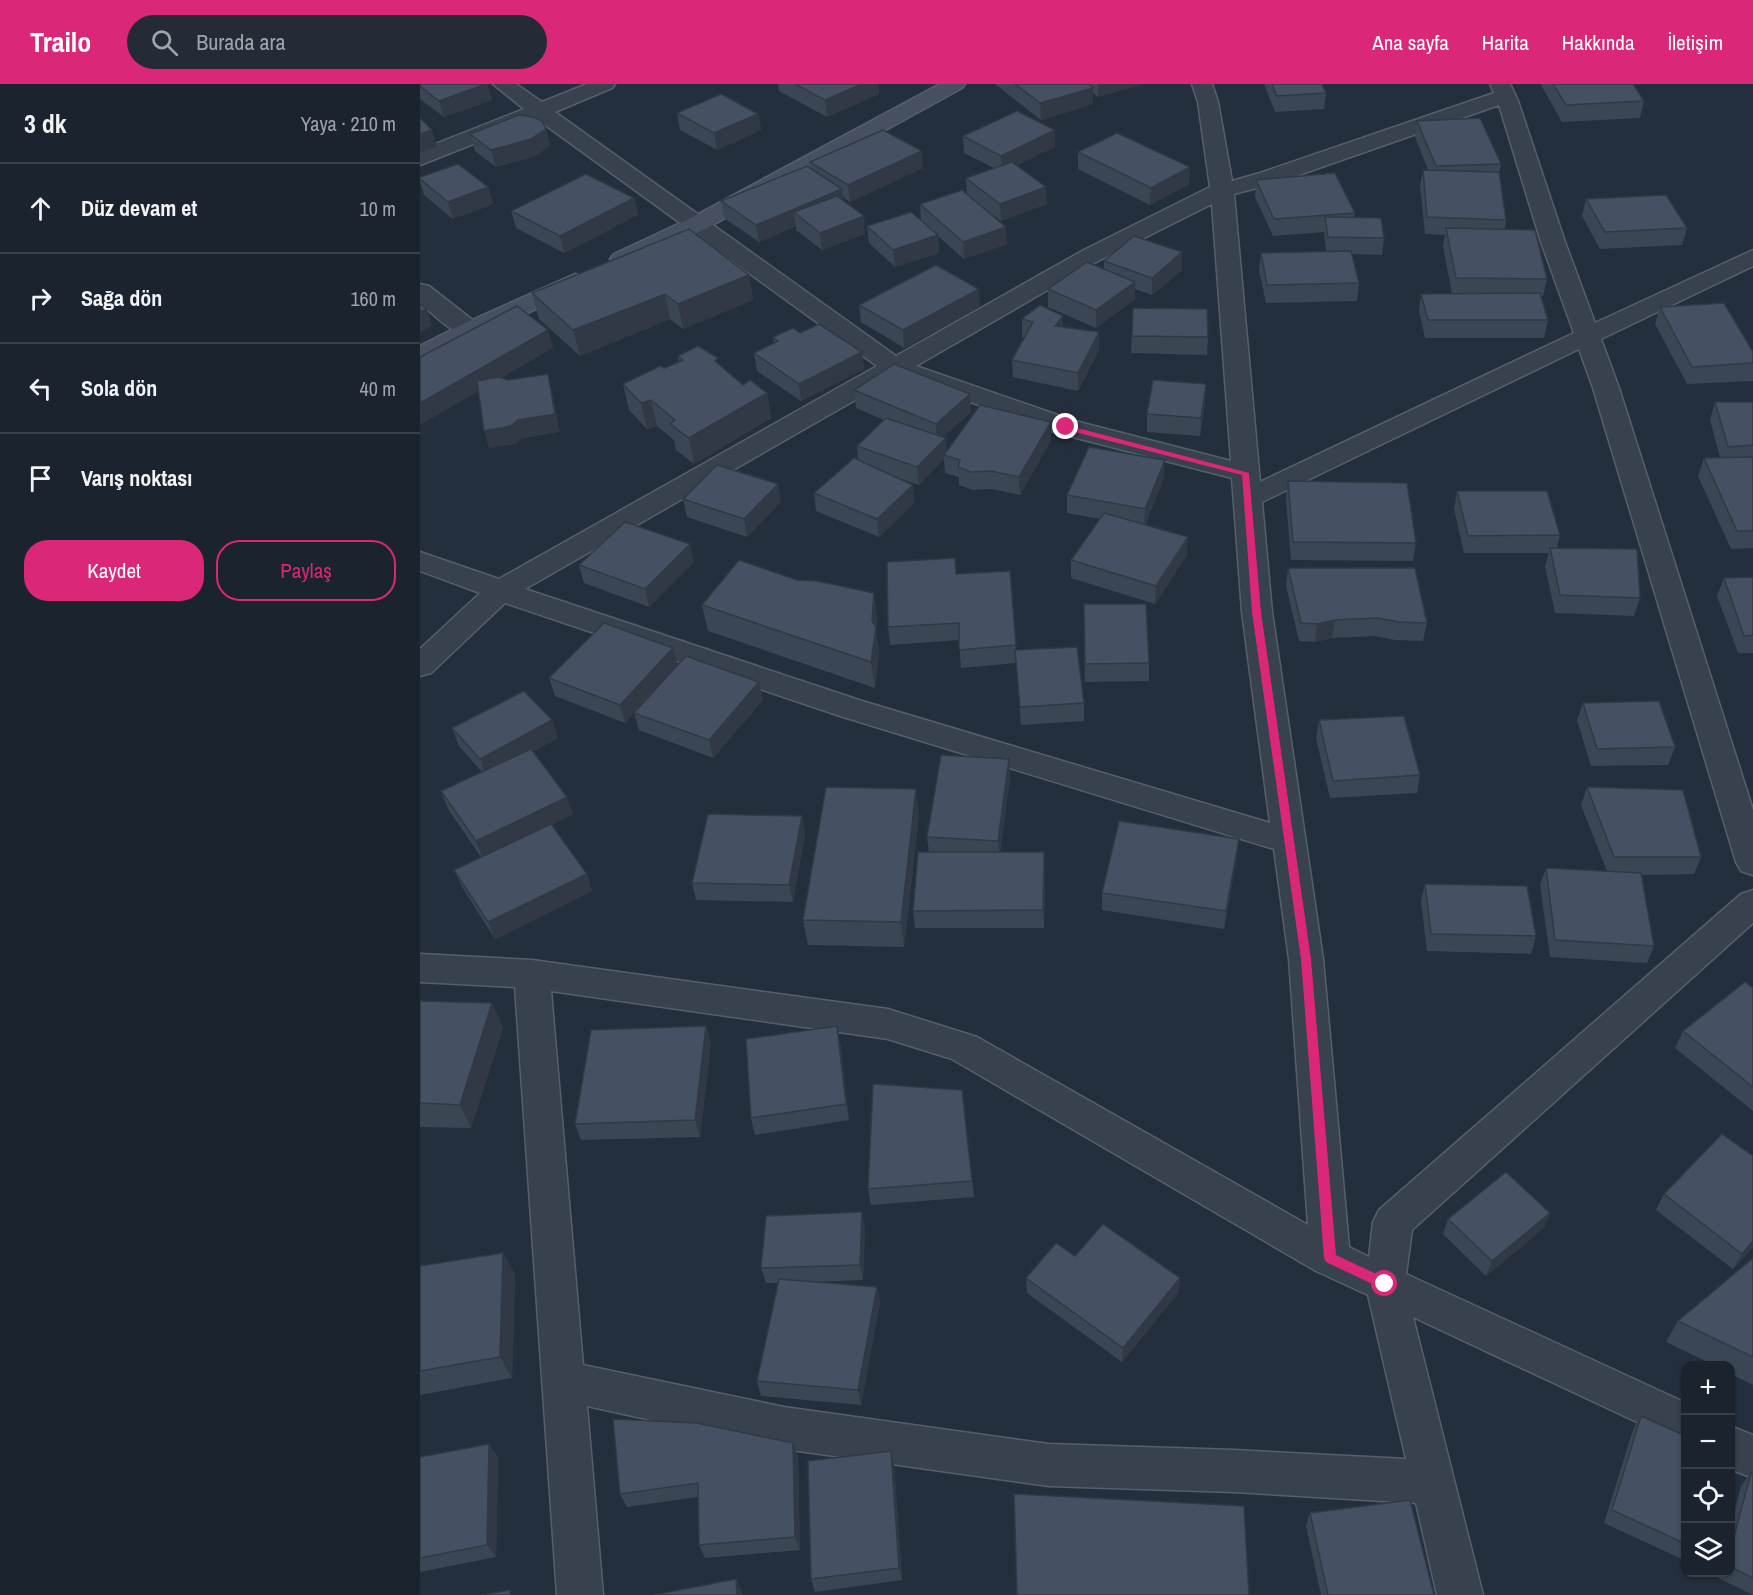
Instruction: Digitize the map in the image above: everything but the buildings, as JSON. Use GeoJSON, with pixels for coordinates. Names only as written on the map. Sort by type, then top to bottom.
{"type":"FeatureCollection","features":[{"type":"Feature","properties":{"kind":"street"},"geometry":{"type":"LineString","coordinates":[[503,84],[699,223],[895,367],[1066,427],[1247,485],[1587,335],[1753,257]]}},
{"type":"Feature","properties":{"kind":"street"},"geometry":{"type":"LineString","coordinates":[[420,158],[604,84]]}},
{"type":"Feature","properties":{"kind":"street"},"geometry":{"type":"LineString","coordinates":[[420,356],[470,330],[699,223],[955,84]]}},
{"type":"Feature","properties":{"kind":"street"},"geometry":{"type":"LineString","coordinates":[[1202,84],[1208,102],[1222,190],[1257,612],[1306,959],[1330,1258]]}},
{"type":"Feature","properties":{"kind":"street"},"geometry":{"type":"LineString","coordinates":[[420,666],[500,591],[1090,256],[1222,190],[1268,178],[1503,90],[1553,242],[1606,388],[1753,862]]}},
{"type":"Feature","properties":{"kind":"street"},"geometry":{"type":"LineString","coordinates":[[420,291],[470,330]]}},
{"type":"Feature","properties":{"kind":"street"},"geometry":{"type":"LineString","coordinates":[[420,561],[500,591],[895,724],[1288,841]]}},
{"type":"Feature","properties":{"kind":"street"},"geometry":{"type":"LineString","coordinates":[[1460,1595],[1385,1284],[1393,1221],[1753,903]]}},
{"type":"Feature","properties":{"kind":"street"},"geometry":{"type":"LineString","coordinates":[[420,968],[532,975],[888,1024],[964,1048],[1330,1258],[1681,1423]]}},
{"type":"Feature","properties":{"kind":"street"},"geometry":{"type":"LineString","coordinates":[[532,975],[580,1595]]}},
{"type":"Feature","properties":{"kind":"street"},"geometry":{"type":"LineString","coordinates":[[563,1381],[784,1428],[1049,1465],[1234,1471],[1433,1482]]}},
{"type":"Feature","properties":{"kind":"street"},"geometry":{"type":"LineString","coordinates":[[1735,1449],[1753,1457]]}},
{"type":"Feature","properties":{"kind":"route"},"geometry":{"type":"LineString","coordinates":[[1066,427],[1245,473],[1257,612],[1306,959],[1330,1258],[1385,1284]]}}]}
